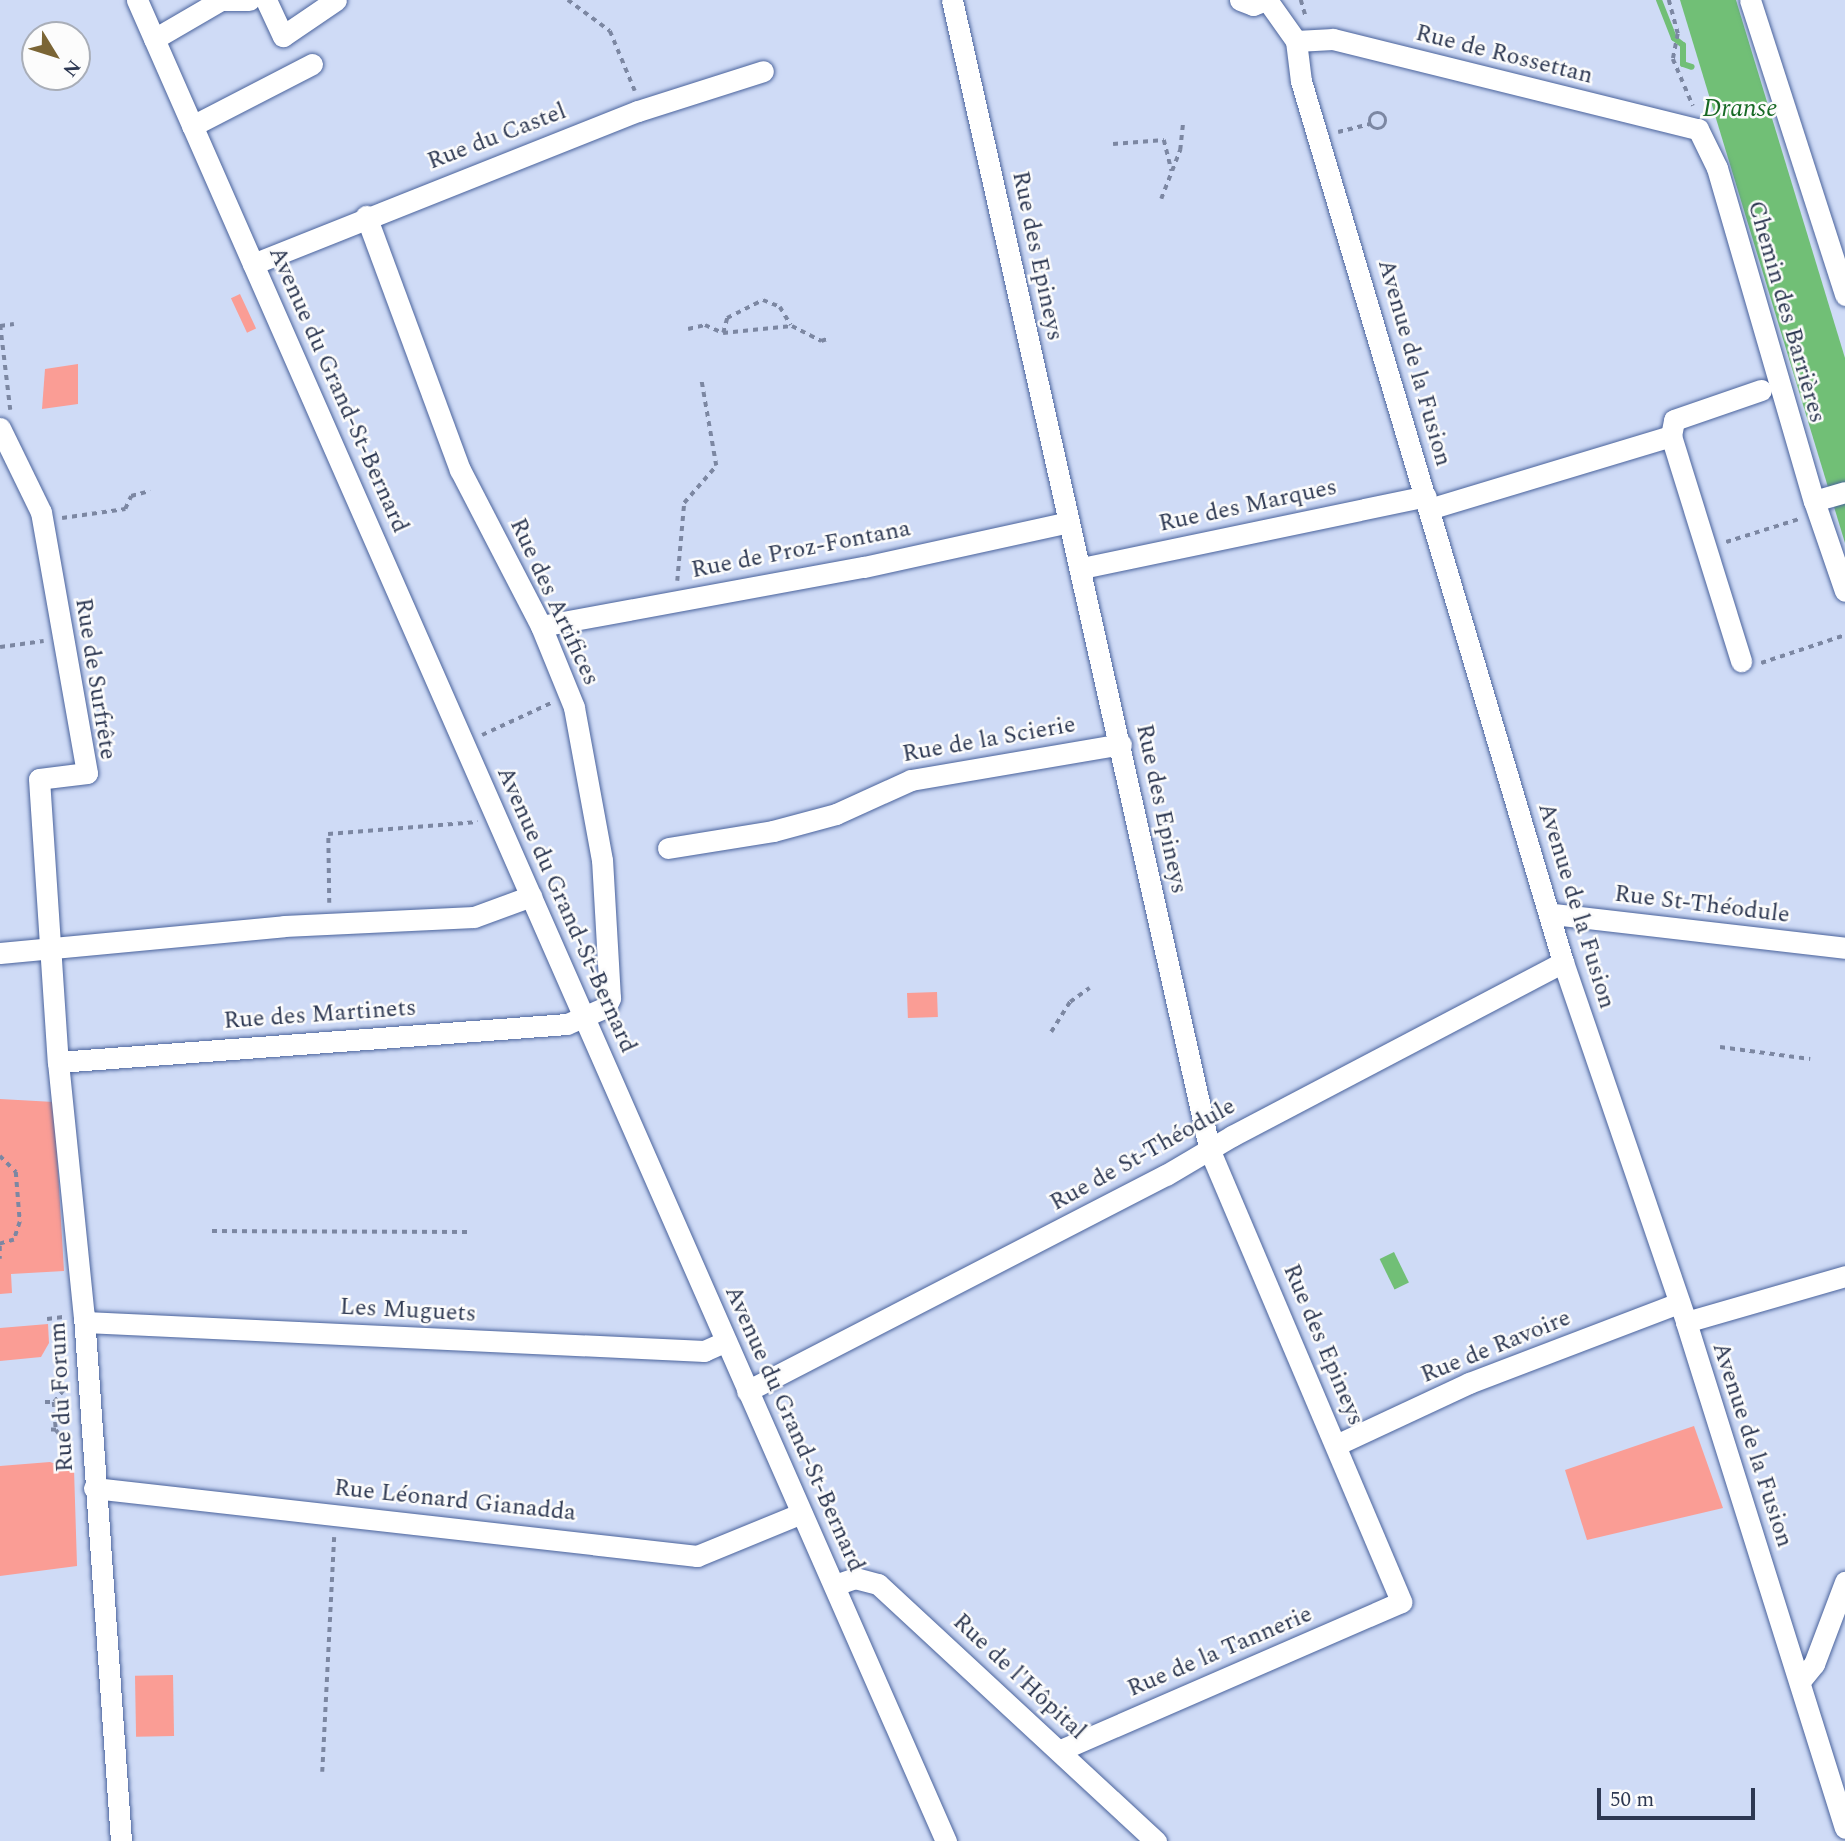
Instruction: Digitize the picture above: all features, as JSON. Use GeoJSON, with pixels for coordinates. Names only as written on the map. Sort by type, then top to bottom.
{"type":"FeatureCollection","features":[{"type":"Feature","properties":{"kind":"street","name":"Avenue du Grand-St-Bernard"},"geometry":{"type":"LineString","coordinates":[[137,0],[946,1841]]}},
{"type":"Feature","properties":{"kind":"street"},"geometry":{"type":"LineString","coordinates":[[154,38],[221,0],[249,0]]}},
{"type":"Feature","properties":{"kind":"street"},"geometry":{"type":"LineString","coordinates":[[266,0],[282,36],[336,0]]}},
{"type":"Feature","properties":{"kind":"street","name":"Rue des Epineys"},"geometry":{"type":"LineString","coordinates":[[952,0],[1069,522],[1082,568],[1210,1151],[1401,1602]]}},
{"type":"Feature","properties":{"kind":"street","name":"Avenue de la Fusion"},"geometry":{"type":"LineString","coordinates":[[1240,0],[1253,5],[1266,0],[1296,41],[1301,81],[1552,914],[1563,962],[1682,1313],[1801,1680],[1845,1828]]}},
{"type":"Feature","properties":{"kind":"street"},"geometry":{"type":"LineString","coordinates":[[1750,0],[1845,295]]}},
{"type":"Feature","properties":{"kind":"street","name":"Rue de Rossettan"},"geometry":{"type":"LineString","coordinates":[[1296,41],[1333,39],[1698,129]]}},
{"type":"Feature","properties":{"kind":"street"},"geometry":{"type":"LineString","coordinates":[[192,126],[312,64]]}},
{"type":"Feature","properties":{"kind":"street","name":"Rue du Castel"},"geometry":{"type":"LineString","coordinates":[[253,264],[366,216],[643,110],[763,71]]}},
{"type":"Feature","properties":{"kind":"street","name":"Chemin des Barrières"},"geometry":{"type":"LineString","coordinates":[[1698,129],[1717,168],[1845,591]]}},
{"type":"Feature","properties":{"kind":"street","name":"Rue des Artifices"},"geometry":{"type":"LineString","coordinates":[[366,216],[460,470],[541,626],[569,695],[602,860],[608,913],[610,998],[606,1007],[586,1018]]}},
{"type":"Feature","properties":{"kind":"street"},"geometry":{"type":"LineString","coordinates":[[1751,662],[1706,548],[1671,436],[1674,420],[1761,390]]}},
{"type":"Feature","properties":{"kind":"street","name":"Rue de Surfrête"},"geometry":{"type":"LineString","coordinates":[[3,434],[41,512],[87,773],[39,779],[52,950]]}},
{"type":"Feature","properties":{"kind":"street","name":"Rue des Marques"},"geometry":{"type":"LineString","coordinates":[[1082,568],[1427,503],[1671,436]]}},
{"type":"Feature","properties":{"kind":"street"},"geometry":{"type":"LineString","coordinates":[[1818,504],[1845,492]]}},
{"type":"Feature","properties":{"kind":"street","name":"Rue de Proz-Fontana"},"geometry":{"type":"LineString","coordinates":[[541,626],[864,567],[1069,522]]}},
{"type":"Feature","properties":{"kind":"street","name":"Rue de la Scierie"},"geometry":{"type":"LineString","coordinates":[[667,848],[774,831],[836,814],[896,783],[1121,744]]}},
{"type":"Feature","properties":{"kind":"street"},"geometry":{"type":"LineString","coordinates":[[0,953],[474,917],[531,896]]}},
{"type":"Feature","properties":{"kind":"street","name":"Rue St-Théodule"},"geometry":{"type":"LineString","coordinates":[[1552,914],[1845,948]]}},
{"type":"Feature","properties":{"kind":"street","name":"Rue du Forum"},"geometry":{"type":"LineString","coordinates":[[52,950],[58,1062],[85,1322],[93,1488],[121,1841]]}},
{"type":"Feature","properties":{"kind":"street","name":"Rue de St-Théodule"},"geometry":{"type":"LineString","coordinates":[[747,1391],[1210,1151],[1563,962]]}},
{"type":"Feature","properties":{"kind":"street","name":"Rue des Martinets"},"geometry":{"type":"LineString","coordinates":[[58,1062],[567,1024],[586,1018]]}},
{"type":"Feature","properties":{"kind":"street","name":"Rue de Ravoire"},"geometry":{"type":"LineString","coordinates":[[1336,1445],[1469,1383],[1682,1313],[1845,1276]]}},
{"type":"Feature","properties":{"kind":"street","name":"Les Muguets"},"geometry":{"type":"LineString","coordinates":[[85,1322],[704,1350],[726,1341]]}},
{"type":"Feature","properties":{"kind":"street","name":"Rue Léonard Gianadda"},"geometry":{"type":"LineString","coordinates":[[93,1488],[697,1556],[802,1513]]}},
{"type":"Feature","properties":{"kind":"street","name":"Rue de l'Hôpital"},"geometry":{"type":"LineString","coordinates":[[835,1585],[855,1578],[877,1584],[1156,1841]]}},
{"type":"Feature","properties":{"kind":"street"},"geometry":{"type":"LineString","coordinates":[[1801,1680],[1814,1664],[1845,1582]]}},
{"type":"Feature","properties":{"kind":"street","name":"Rue de la Tannerie"},"geometry":{"type":"LineString","coordinates":[[1060,1750],[1401,1602]]}},
{"type":"Feature","properties":{"kind":"path"},"geometry":{"type":"LineString","coordinates":[[568,0],[610,31],[643,110]]}},
{"type":"Feature","properties":{"kind":"path"},"geometry":{"type":"LineString","coordinates":[[1669,0],[1678,34],[1672,59],[1685,85]]}},
{"type":"Feature","properties":{"kind":"path"},"geometry":{"type":"LineString","coordinates":[[1319,137],[1370,124],[1379,130],[1385,118],[1373,115],[1370,124]]}},
{"type":"Feature","properties":{"kind":"path"},"geometry":{"type":"LineString","coordinates":[[1161,200],[1184,136],[1183,122]]}},
{"type":"Feature","properties":{"kind":"path"},"geometry":{"type":"LineString","coordinates":[[1113,144],[1164,140],[1172,171]]}},
{"type":"Feature","properties":{"kind":"path"},"geometry":{"type":"LineString","coordinates":[[723,333],[727,318],[763,300],[780,307],[792,326],[821,341],[830,338]]}},
{"type":"Feature","properties":{"kind":"path"},"geometry":{"type":"LineString","coordinates":[[3,434],[10,410],[0,326],[14,324]]}},
{"type":"Feature","properties":{"kind":"path"},"geometry":{"type":"LineString","coordinates":[[688,329],[705,325],[723,333],[792,326]]}},
{"type":"Feature","properties":{"kind":"path"},"geometry":{"type":"LineString","coordinates":[[676,601],[684,503],[716,466],[701,379]]}},
{"type":"Feature","properties":{"kind":"path"},"geometry":{"type":"LineString","coordinates":[[59,518],[125,509],[131,496],[150,491]]}},
{"type":"Feature","properties":{"kind":"path"},"geometry":{"type":"LineString","coordinates":[[1706,548],[1818,504]]}},
{"type":"Feature","properties":{"kind":"path"},"geometry":{"type":"LineString","coordinates":[[1751,662],[1845,635]]}},
{"type":"Feature","properties":{"kind":"path"},"geometry":{"type":"LineString","coordinates":[[0,647],[63,638]]}},
{"type":"Feature","properties":{"kind":"path"},"geometry":{"type":"LineString","coordinates":[[464,743],[569,695]]}},
{"type":"Feature","properties":{"kind":"path"},"geometry":{"type":"LineString","coordinates":[[330,926],[328,834],[426,825],[436,829],[496,817]]}},
{"type":"Feature","properties":{"kind":"path"},"geometry":{"type":"LineString","coordinates":[[1051,1032],[1070,1002],[1089,988]]}},
{"type":"Feature","properties":{"kind":"path"},"geometry":{"type":"LineString","coordinates":[[1720,1047],[1810,1059]]}},
{"type":"Feature","properties":{"kind":"path"},"geometry":{"type":"LineString","coordinates":[[0,1156],[16,1172],[20,1222],[14,1240],[0,1245],[0,1259]]}},
{"type":"Feature","properties":{"kind":"path"},"geometry":{"type":"LineString","coordinates":[[212,1231],[471,1232]]}},
{"type":"Feature","properties":{"kind":"path"},"geometry":{"type":"LineString","coordinates":[[70,1380],[54,1402],[55,1430],[74,1452]]}},
{"type":"Feature","properties":{"kind":"path"},"geometry":{"type":"LineString","coordinates":[[45,1402],[54,1402]]}},
{"type":"Feature","properties":{"kind":"path"},"geometry":{"type":"LineString","coordinates":[[47,1430],[55,1430]]}},
{"type":"Feature","properties":{"kind":"path"},"geometry":{"type":"LineString","coordinates":[[322,1772],[336,1514]]}},
{"type":"Feature","properties":{"kind":"shaded area"},"geometry":{"type":"Polygon","coordinates":[[[240,294],[256,328],[247,333],[231,298],[240,294]]]}},
{"type":"Feature","properties":{"kind":"shaded area"},"geometry":{"type":"Polygon","coordinates":[[[78,364],[78,404],[42,409],[45,369],[78,364]]]}},
{"type":"Feature","properties":{"kind":"shaded area"},"geometry":{"type":"Polygon","coordinates":[[[937,992],[938,1017],[908,1018],[907,993],[937,992]]]}},
{"type":"Feature","properties":{"kind":"shaded area"},"geometry":{"type":"Polygon","coordinates":[[[0,1099],[54,1102],[64,1271],[11,1274],[12,1293],[0,1294],[0,1099]]]}},
{"type":"Feature","properties":{"kind":"shaded area"},"geometry":{"type":"Polygon","coordinates":[[[48,1324],[49,1343],[41,1357],[0,1361],[0,1328],[48,1324]]]}},
{"type":"Feature","properties":{"kind":"shaded area"},"geometry":{"type":"Polygon","coordinates":[[[1694,1426],[1723,1508],[1587,1540],[1565,1470],[1694,1426]]]}},
{"type":"Feature","properties":{"kind":"shaded area"},"geometry":{"type":"Polygon","coordinates":[[[50,1462],[74,1470],[77,1566],[0,1576],[0,1466],[50,1462]]]}},
{"type":"Feature","properties":{"kind":"shaded area"},"geometry":{"type":"Polygon","coordinates":[[[173,1675],[174,1736],[136,1737],[135,1676],[173,1675]]]}},
{"type":"Feature","properties":{"kind":"water","name":"Dranse"},"geometry":{"type":"Polygon","coordinates":[[[1680,0],[1736,0],[1845,358],[1845,543],[1680,0]]]}},
{"type":"Feature","properties":{"kind":"water"},"geometry":{"type":"Polygon","coordinates":[[[1394,1252],[1409,1283],[1395,1290],[1380,1259],[1394,1252]]]}},
{"type":"Feature","properties":{"kind":"waterway"},"geometry":{"type":"LineString","coordinates":[[1659,0],[1674,38],[1683,45],[1683,64],[1692,67]]}}]}
